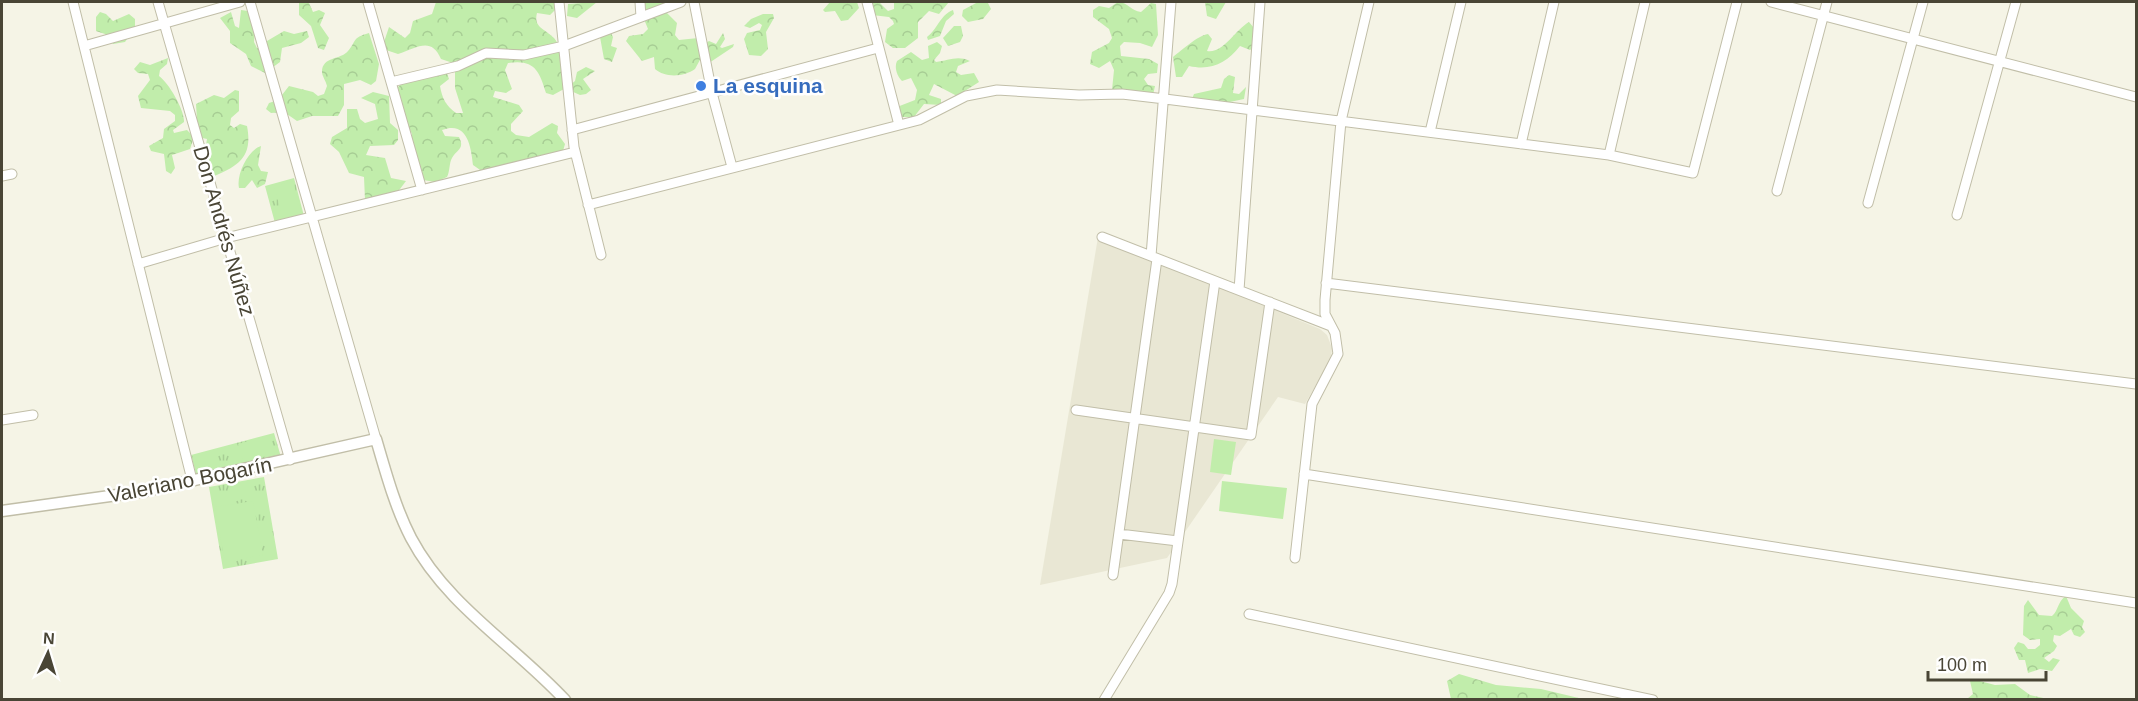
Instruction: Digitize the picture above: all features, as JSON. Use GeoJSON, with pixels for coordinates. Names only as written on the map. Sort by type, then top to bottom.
{"type":"FeatureCollection","features":[{"type":"Feature","properties":{"kind":"street"},"geometry":{"type":"LineString","coordinates":[[73,2],[192,480]]}},
{"type":"Feature","properties":{"kind":"street","name":"Don Andrés Núñez"},"geometry":{"type":"LineString","coordinates":[[158,2],[290,460]]}},
{"type":"Feature","properties":{"kind":"street"},"geometry":{"type":"LineString","coordinates":[[84,46],[240,2]]}},
{"type":"Feature","properties":{"kind":"street"},"geometry":{"type":"LineString","coordinates":[[250,2],[399,513],[430,568],[468,611],[565,699]]}},
{"type":"Feature","properties":{"kind":"street"},"geometry":{"type":"LineString","coordinates":[[368,2],[422,189]]}},
{"type":"Feature","properties":{"kind":"street"},"geometry":{"type":"LineString","coordinates":[[559,2],[575,152],[601,255]]}},
{"type":"Feature","properties":{"kind":"street"},"geometry":{"type":"LineString","coordinates":[[640,2],[641,17]]}},
{"type":"Feature","properties":{"kind":"street"},"geometry":{"type":"LineString","coordinates":[[391,82],[458,66],[486,53],[524,55],[564,46],[681,2]]}},
{"type":"Feature","properties":{"kind":"street"},"geometry":{"type":"LineString","coordinates":[[694,2],[712,93],[732,167]]}},
{"type":"Feature","properties":{"kind":"street"},"geometry":{"type":"LineString","coordinates":[[867,2],[899,125]]}},
{"type":"Feature","properties":{"kind":"street"},"geometry":{"type":"LineString","coordinates":[[1113,575],[1154,258],[1171,2]]}},
{"type":"Feature","properties":{"kind":"street"},"geometry":{"type":"LineString","coordinates":[[1239,290],[1260,2]]}},
{"type":"Feature","properties":{"kind":"street"},"geometry":{"type":"LineString","coordinates":[[1295,558],[1312,404],[1338,354],[1331,326],[1325,314],[1326,283],[1341,121],[1369,2]]}},
{"type":"Feature","properties":{"kind":"street"},"geometry":{"type":"LineString","coordinates":[[1430,132],[1461,2]]}},
{"type":"Feature","properties":{"kind":"street"},"geometry":{"type":"LineString","coordinates":[[1521,144],[1554,2]]}},
{"type":"Feature","properties":{"kind":"street"},"geometry":{"type":"LineString","coordinates":[[1609,155],[1645,2]]}},
{"type":"Feature","properties":{"kind":"street"},"geometry":{"type":"LineString","coordinates":[[588,205],[899,125],[934,114],[966,96],[997,90],[1079,95],[1122,94],[1165,99],[1609,155],[1693,173],[1737,2]]}},
{"type":"Feature","properties":{"kind":"street"},"geometry":{"type":"LineString","coordinates":[[1771,2],[2136,97]]}},
{"type":"Feature","properties":{"kind":"street"},"geometry":{"type":"LineString","coordinates":[[1777,191],[1827,2]]}},
{"type":"Feature","properties":{"kind":"street"},"geometry":{"type":"LineString","coordinates":[[1868,204],[1923,2]]}},
{"type":"Feature","properties":{"kind":"street"},"geometry":{"type":"LineString","coordinates":[[1957,215],[2016,2]]}},
{"type":"Feature","properties":{"kind":"street"},"geometry":{"type":"LineString","coordinates":[[572,130],[878,48]]}},
{"type":"Feature","properties":{"kind":"street"},"geometry":{"type":"LineString","coordinates":[[138,264],[226,238],[314,219],[422,189],[575,152]]}},
{"type":"Feature","properties":{"kind":"street"},"geometry":{"type":"LineString","coordinates":[[1102,237],[1331,326]]}},
{"type":"Feature","properties":{"kind":"street"},"geometry":{"type":"LineString","coordinates":[[1104,699],[1169,593],[1215,281]]}},
{"type":"Feature","properties":{"kind":"street"},"geometry":{"type":"LineString","coordinates":[[1326,283],[2136,384]]}},
{"type":"Feature","properties":{"kind":"street"},"geometry":{"type":"LineString","coordinates":[[1076,410],[1251,435],[1270,302]]}},
{"type":"Feature","properties":{"kind":"street"},"geometry":{"type":"LineString","coordinates":[[2,420],[33,415]]}},
{"type":"Feature","properties":{"kind":"street","name":"Valeriano Bogarín"},"geometry":{"type":"LineString","coordinates":[[2,511],[120,495],[290,460],[376,439]]}},
{"type":"Feature","properties":{"kind":"street"},"geometry":{"type":"LineString","coordinates":[[1304,474],[2136,603]]}},
{"type":"Feature","properties":{"kind":"street"},"geometry":{"type":"LineString","coordinates":[[1119,534],[1178,541]]}},
{"type":"Feature","properties":{"kind":"street"},"geometry":{"type":"LineString","coordinates":[[1249,614],[1653,699]]}},
{"type":"Feature","properties":{"kind":"shaded area"},"geometry":{"type":"Polygon","coordinates":[[[1098,237],[1320,329],[1327,335],[1332,348],[1331,359],[1305,404],[1278,397],[1167,558],[1040,585],[1098,237]]]}},
{"type":"Feature","properties":{"kind":"green space"},"geometry":{"type":"Polygon","coordinates":[[[299,2],[309,3],[313,12],[319,10],[325,13],[320,25],[329,38],[324,50],[318,48],[311,26],[299,15],[299,2]]]}},
{"type":"Feature","properties":{"kind":"green space"},"geometry":{"type":"Polygon","coordinates":[[[436,2],[555,2],[555,10],[550,15],[537,13],[536,18],[539,25],[554,38],[560,49],[564,89],[553,95],[546,93],[541,78],[534,68],[524,63],[508,63],[505,70],[512,89],[506,93],[495,91],[493,97],[519,105],[523,111],[511,124],[511,131],[516,135],[529,137],[552,123],[558,126],[557,133],[565,144],[563,151],[483,172],[473,165],[469,144],[463,132],[451,128],[442,130],[445,136],[459,137],[461,144],[460,149],[451,160],[447,177],[435,182],[423,180],[412,153],[412,134],[401,112],[397,88],[402,83],[447,73],[449,79],[440,86],[443,98],[456,113],[463,113],[455,88],[455,69],[453,63],[441,59],[433,48],[428,46],[417,47],[398,54],[386,50],[383,45],[389,27],[405,38],[410,33],[413,21],[432,14],[436,2]]]}},
{"type":"Feature","properties":{"kind":"green space"},"geometry":{"type":"Polygon","coordinates":[[[597,2],[577,18],[567,16],[568,4],[597,2]]]}},
{"type":"Feature","properties":{"kind":"green space"},"geometry":{"type":"Polygon","coordinates":[[[637,2],[665,2],[666,12],[677,23],[675,35],[679,40],[698,38],[701,58],[695,69],[686,74],[669,75],[655,69],[654,57],[642,61],[626,41],[629,36],[643,34],[648,29],[637,2]]]}},
{"type":"Feature","properties":{"kind":"green space"},"geometry":{"type":"Polygon","coordinates":[[[830,2],[857,2],[859,8],[848,20],[841,21],[835,11],[825,12],[823,10],[830,2]]]}},
{"type":"Feature","properties":{"kind":"green space"},"geometry":{"type":"Polygon","coordinates":[[[879,2],[888,11],[894,9],[894,2],[949,2],[939,14],[929,11],[918,22],[918,38],[905,48],[893,48],[885,42],[887,29],[894,24],[893,21],[889,17],[872,15],[870,3],[879,2]]]}},
{"type":"Feature","properties":{"kind":"green space"},"geometry":{"type":"Polygon","coordinates":[[[978,2],[988,3],[991,9],[983,19],[968,22],[962,16],[963,10],[978,2]]]}},
{"type":"Feature","properties":{"kind":"green space"},"geometry":{"type":"Polygon","coordinates":[[[1118,2],[1141,12],[1151,3],[1156,4],[1158,35],[1152,47],[1140,43],[1124,42],[1120,46],[1121,56],[1149,59],[1158,64],[1157,73],[1148,74],[1144,79],[1148,85],[1155,86],[1153,95],[1112,90],[1114,70],[1110,61],[1099,68],[1090,64],[1092,52],[1109,43],[1112,38],[1109,29],[1093,17],[1093,10],[1099,6],[1109,8],[1118,2]]]}},
{"type":"Feature","properties":{"kind":"green space"},"geometry":{"type":"Polygon","coordinates":[[[1205,2],[1226,2],[1216,19],[1207,16],[1205,2]]]}},
{"type":"Feature","properties":{"kind":"green space"},"geometry":{"type":"Polygon","coordinates":[[[241,10],[248,11],[255,29],[254,42],[257,48],[263,47],[267,41],[284,31],[294,34],[307,31],[309,37],[301,43],[282,48],[280,62],[265,73],[251,66],[246,54],[230,43],[230,31],[220,18],[231,12],[235,26],[239,28],[241,10]]]}},
{"type":"Feature","properties":{"kind":"green space"},"geometry":{"type":"Polygon","coordinates":[[[953,10],[954,14],[946,21],[940,36],[928,40],[927,37],[942,19],[953,10]]]}},
{"type":"Feature","properties":{"kind":"green space"},"geometry":{"type":"Polygon","coordinates":[[[100,12],[113,21],[129,14],[135,19],[135,28],[125,42],[113,44],[105,34],[96,31],[96,17],[100,12]]]}},
{"type":"Feature","properties":{"kind":"green space"},"geometry":{"type":"Polygon","coordinates":[[[763,14],[773,14],[774,18],[766,32],[768,49],[761,56],[749,55],[744,39],[747,33],[760,30],[762,25],[759,23],[750,28],[744,26],[751,19],[763,14]]]}},
{"type":"Feature","properties":{"kind":"green space"},"geometry":{"type":"Polygon","coordinates":[[[1249,22],[1254,28],[1253,48],[1250,50],[1240,46],[1230,57],[1218,64],[1204,67],[1189,66],[1182,77],[1176,77],[1173,57],[1199,37],[1208,34],[1212,39],[1207,51],[1213,51],[1224,45],[1249,22]]]}},
{"type":"Feature","properties":{"kind":"green space"},"geometry":{"type":"Polygon","coordinates":[[[954,26],[961,26],[963,36],[960,42],[948,46],[943,38],[954,26]]]}},
{"type":"Feature","properties":{"kind":"green space"},"geometry":{"type":"Polygon","coordinates":[[[610,31],[613,37],[611,46],[617,48],[612,62],[604,59],[600,37],[610,31]]]}},
{"type":"Feature","properties":{"kind":"green space"},"geometry":{"type":"Polygon","coordinates":[[[369,33],[379,64],[376,81],[371,85],[360,80],[344,84],[344,105],[338,116],[312,116],[297,121],[284,112],[271,113],[266,109],[269,103],[278,100],[289,86],[313,92],[318,96],[324,94],[327,86],[322,72],[325,63],[345,54],[357,38],[369,33]]]}},
{"type":"Feature","properties":{"kind":"green space"},"geometry":{"type":"Polygon","coordinates":[[[723,33],[725,39],[720,47],[734,44],[733,47],[709,63],[706,43],[709,41],[716,44],[723,33]]]}},
{"type":"Feature","properties":{"kind":"green space"},"geometry":{"type":"Polygon","coordinates":[[[937,42],[942,46],[934,60],[936,62],[957,58],[970,61],[958,66],[956,72],[961,75],[974,73],[979,82],[957,96],[934,84],[929,95],[941,99],[941,105],[924,104],[914,117],[901,117],[897,107],[915,100],[917,90],[911,78],[902,81],[900,79],[896,63],[911,52],[922,60],[929,58],[928,46],[937,42]]]}},
{"type":"Feature","properties":{"kind":"green space"},"geometry":{"type":"Polygon","coordinates":[[[168,58],[159,76],[176,98],[184,117],[184,122],[173,130],[174,133],[187,130],[194,137],[190,149],[172,155],[175,168],[171,174],[166,171],[164,154],[151,151],[149,146],[163,138],[164,129],[175,121],[175,115],[170,111],[141,108],[138,96],[150,80],[148,74],[138,73],[134,69],[140,62],[150,65],[168,58]]]}},
{"type":"Feature","properties":{"kind":"green space"},"geometry":{"type":"Polygon","coordinates":[[[586,67],[595,71],[583,79],[591,90],[580,95],[571,91],[570,85],[575,81],[577,72],[586,67]]]}},
{"type":"Feature","properties":{"kind":"green space"},"geometry":{"type":"Polygon","coordinates":[[[1229,75],[1235,77],[1233,93],[1239,94],[1246,87],[1244,99],[1225,103],[1216,100],[1198,109],[1189,106],[1194,94],[1221,88],[1224,79],[1229,75]]]}},
{"type":"Feature","properties":{"kind":"green space"},"geometry":{"type":"Polygon","coordinates":[[[235,90],[239,91],[239,111],[231,118],[230,125],[234,128],[240,124],[247,126],[248,146],[246,153],[237,164],[212,177],[205,151],[207,139],[198,137],[196,104],[214,95],[224,98],[235,90]]]}},
{"type":"Feature","properties":{"kind":"green space"},"geometry":{"type":"Polygon","coordinates":[[[373,92],[389,96],[390,123],[398,130],[398,140],[394,145],[370,146],[366,155],[385,158],[391,178],[406,181],[394,197],[365,200],[364,177],[349,173],[339,152],[330,144],[332,137],[347,128],[347,109],[357,109],[360,119],[365,123],[378,119],[375,104],[361,98],[373,92]]]}},
{"type":"Feature","properties":{"kind":"green space"},"geometry":{"type":"Polygon","coordinates":[[[261,146],[258,165],[261,171],[268,172],[265,184],[257,188],[252,180],[245,188],[239,188],[239,177],[244,164],[252,152],[261,146]]]}},
{"type":"Feature","properties":{"kind":"green space"},"geometry":{"type":"Polygon","coordinates":[[[294,178],[304,216],[275,223],[265,186],[294,178]]]}},
{"type":"Feature","properties":{"kind":"green space"},"geometry":{"type":"Polygon","coordinates":[[[293,181],[302,214],[283,219],[274,186],[293,181]]]}},
{"type":"Feature","properties":{"kind":"green space"},"geometry":{"type":"Polygon","coordinates":[[[274,433],[281,457],[196,474],[191,455],[274,433]]]}},
{"type":"Feature","properties":{"kind":"green space"},"geometry":{"type":"Polygon","coordinates":[[[270,435],[275,454],[243,462],[238,444],[270,435]]]}},
{"type":"Feature","properties":{"kind":"green space"},"geometry":{"type":"Polygon","coordinates":[[[1214,439],[1236,442],[1231,475],[1210,472],[1214,439]]]}},
{"type":"Feature","properties":{"kind":"green space"},"geometry":{"type":"Polygon","coordinates":[[[264,477],[278,559],[223,569],[209,487],[264,477]]]}},
{"type":"Feature","properties":{"kind":"green space"},"geometry":{"type":"Polygon","coordinates":[[[1222,481],[1287,488],[1283,519],[1219,511],[1222,481]]]}},
{"type":"Feature","properties":{"kind":"green space"},"geometry":{"type":"Polygon","coordinates":[[[253,501],[263,555],[225,562],[215,507],[253,501]]]}},
{"type":"Feature","properties":{"kind":"green space"},"geometry":{"type":"Polygon","coordinates":[[[2066,596],[2071,608],[2084,621],[2082,627],[2085,632],[2080,637],[2074,635],[2071,629],[2060,636],[2054,635],[2053,641],[2057,646],[2044,658],[2049,662],[2053,658],[2060,660],[2052,671],[2040,669],[2028,673],[2025,660],[2019,660],[2014,648],[2018,642],[2024,644],[2028,649],[2035,649],[2040,645],[2040,639],[2030,640],[2023,635],[2024,606],[2028,600],[2039,615],[2052,616],[2066,596]]]}},
{"type":"Feature","properties":{"kind":"green space"},"geometry":{"type":"Polygon","coordinates":[[[1459,674],[1496,685],[1541,689],[1583,699],[1451,699],[1447,681],[1459,674]]]}},
{"type":"Feature","properties":{"kind":"green space"},"geometry":{"type":"Polygon","coordinates":[[[1976,680],[1995,685],[2015,684],[2030,695],[2048,699],[1967,699],[1973,694],[1970,681],[1976,680]]]}},
{"type":"Feature","properties":{"kind":"place","name":"La esquina"},"geometry":{"type":"Point","coordinates":[701,86]}}]}
